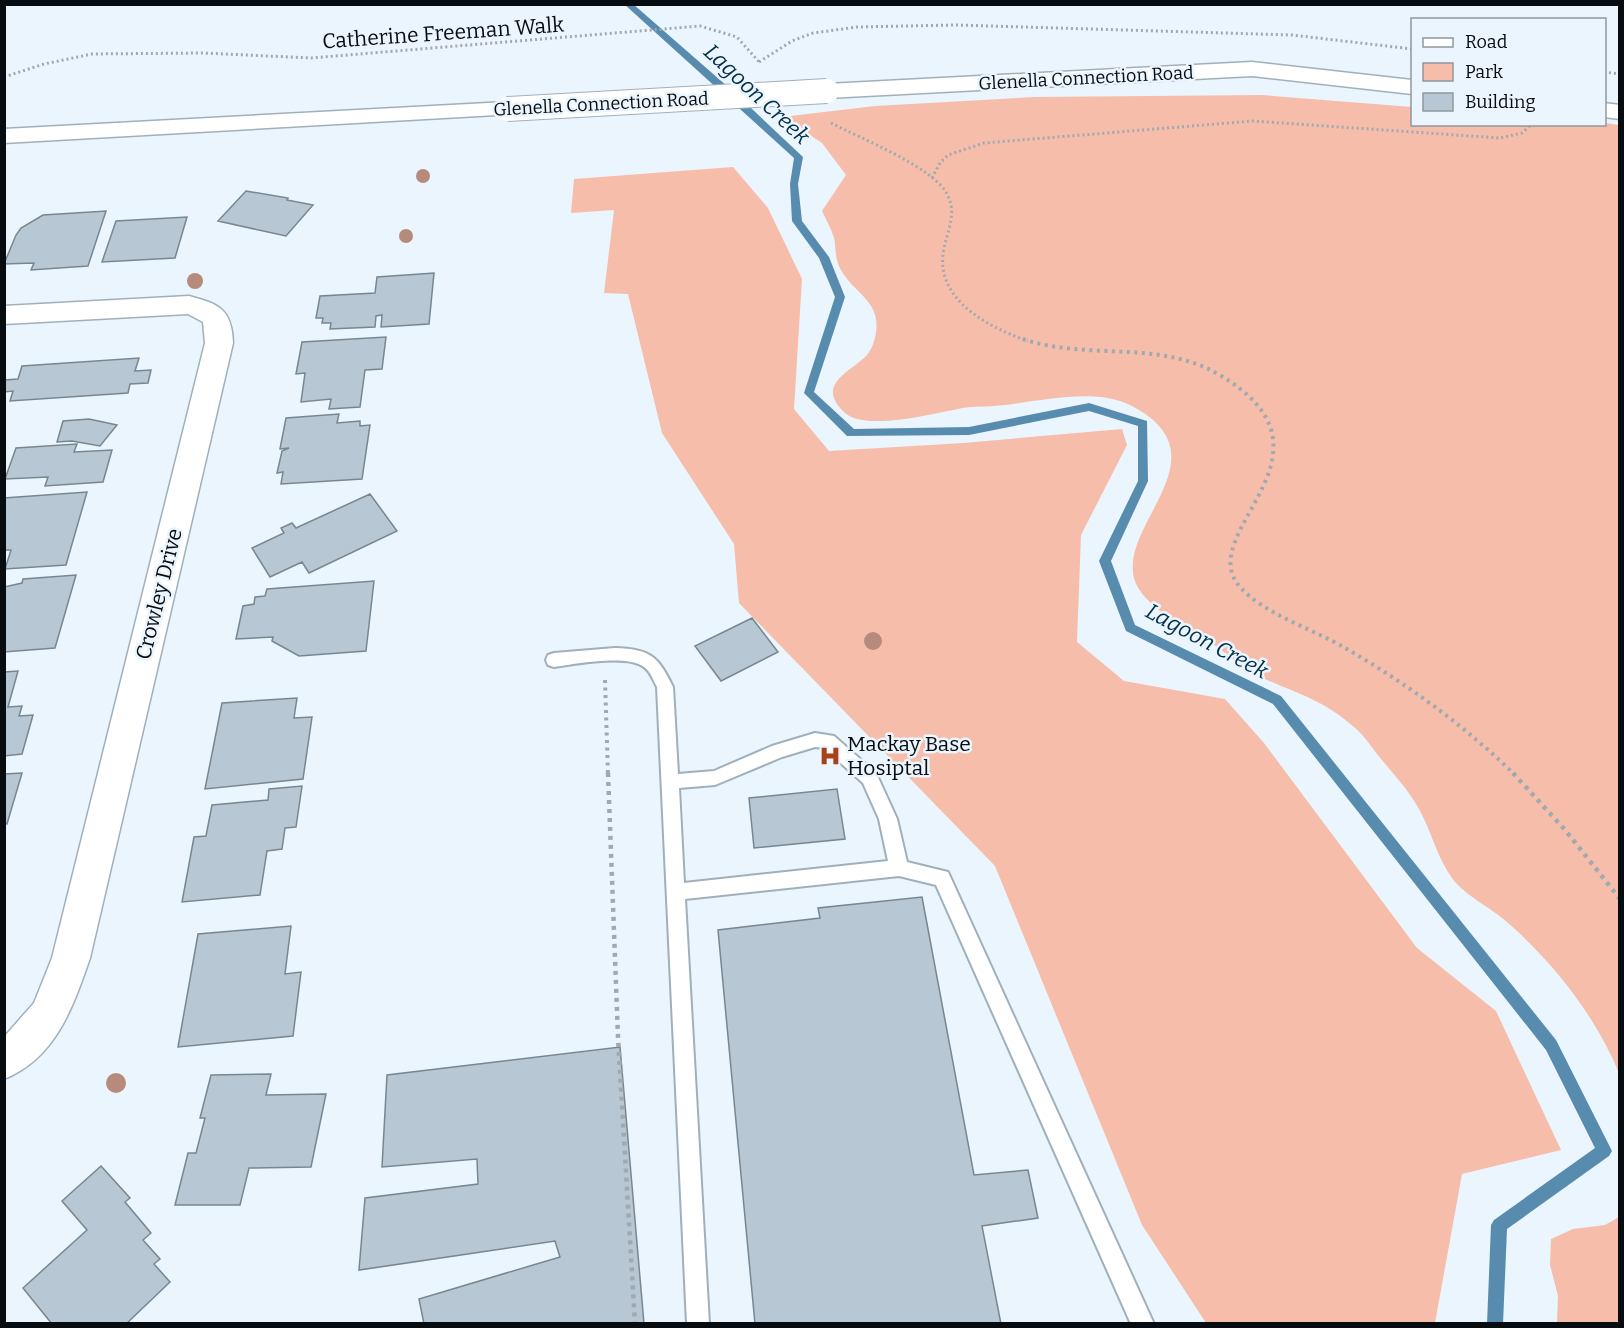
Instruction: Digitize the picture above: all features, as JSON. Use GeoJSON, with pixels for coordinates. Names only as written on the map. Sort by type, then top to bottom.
{"type":"FeatureCollection","features":[{"type":"Feature","properties":{"kind":"main road","name":"Glenella Connection Road"},"geometry":{"type":"LineString","coordinates":[[4,136],[1252,69],[1411,87]]}},
{"type":"Feature","properties":{"kind":"main road","name":"Crowley Drive"},"geometry":{"type":"LineString","coordinates":[[4,315],[189,305],[209,310],[219,324],[219,343],[71,958],[56,1002],[43,1026],[27,1046],[4,1060]]}},
{"type":"Feature","properties":{"kind":"lane"},"geometry":{"type":"LineString","coordinates":[[554,660],[633,656],[647,660],[657,670],[665,687],[668,782],[698,1323]]}},
{"type":"Feature","properties":{"kind":"lane"},"geometry":{"type":"LineString","coordinates":[[668,782],[715,778],[778,751],[815,740],[828,741],[870,778],[888,819],[899,868]]}},
{"type":"Feature","properties":{"kind":"lane"},"geometry":{"type":"LineString","coordinates":[[675,892],[899,868],[942,878],[1143,1323]]}},
{"type":"Feature","properties":{"kind":"path"},"geometry":{"type":"LineString","coordinates":[[759,62],[792,41],[813,33],[857,27],[956,25],[1292,35],[1411,49]]}},
{"type":"Feature","properties":{"kind":"path","name":"Catherine Freeman Walk"},"geometry":{"type":"LineString","coordinates":[[4,77],[44,64],[92,54],[203,53],[310,58],[640,33],[684,26],[715,28],[737,37],[764,71]]}},
{"type":"Feature","properties":{"kind":"path"},"geometry":{"type":"LineString","coordinates":[[932,178],[941,160],[956,152],[1004,140],[1034,137],[1253,121],[1500,138],[1516,136],[1528,131],[1531,126]]}},
{"type":"Feature","properties":{"kind":"path"},"geometry":{"type":"LineString","coordinates":[[829,122],[932,178],[942,186],[953,210],[942,267],[957,298],[978,318],[1006,334],[1044,346],[1164,353],[1222,375],[1246,393],[1264,414],[1274,436],[1275,460],[1268,483],[1228,550],[1227,566],[1236,583],[1252,598],[1336,642],[1385,672],[1506,765],[1557,820],[1620,898]]}},
{"type":"Feature","properties":{"kind":"path"},"geometry":{"type":"LineString","coordinates":[[605,670],[618,1037],[635,1323]]}},
{"type":"Feature","properties":{"kind":"green space"},"geometry":{"type":"Polygon","coordinates":[[[1262,95],[1411,107],[1411,126],[1606,126],[1606,123],[1619,125],[1619,1073],[1610,1052],[1586,1011],[1542,955],[1508,923],[1464,891],[1452,878],[1443,864],[1414,801],[1360,733],[1341,717],[1317,702],[1247,670],[1221,650],[1180,627],[1146,598],[1133,575],[1135,551],[1168,475],[1171,451],[1160,427],[1130,405],[1115,399],[1099,397],[1063,397],[994,406],[967,407],[883,421],[855,418],[845,413],[837,404],[833,395],[837,381],[871,350],[876,321],[869,303],[850,283],[839,266],[834,238],[822,211],[846,175],[822,143],[782,117],[875,106],[1034,97],[1262,95]]]}},
{"type":"Feature","properties":{"kind":"green space"},"geometry":{"type":"Polygon","coordinates":[[[733,167],[768,208],[802,279],[794,409],[829,451],[963,443],[1122,429],[1127,445],[1081,535],[1077,642],[1124,681],[1225,699],[1264,743],[1417,948],[1496,1011],[1561,1150],[1462,1174],[1435,1323],[1206,1323],[1142,1225],[995,866],[739,603],[734,544],[662,433],[628,294],[604,293],[614,210],[571,213],[574,179],[733,167]]]}},
{"type":"Feature","properties":{"kind":"green space"},"geometry":{"type":"Polygon","coordinates":[[[1619,1217],[1619,1323],[1557,1323],[1558,1296],[1550,1265],[1551,1239],[1573,1229],[1605,1225],[1619,1217]]]}},
{"type":"Feature","properties":{"kind":"building"},"geometry":{"type":"Polygon","coordinates":[[[246,191],[313,205],[286,236],[218,221],[246,191]]]}},
{"type":"Feature","properties":{"kind":"building"},"geometry":{"type":"Polygon","coordinates":[[[106,211],[88,266],[31,270],[34,263],[4,264],[21,228],[43,215],[106,211]]]}},
{"type":"Feature","properties":{"kind":"building"},"geometry":{"type":"Polygon","coordinates":[[[187,217],[175,258],[102,262],[116,221],[187,217]]]}},
{"type":"Feature","properties":{"kind":"building"},"geometry":{"type":"Polygon","coordinates":[[[434,273],[429,324],[381,327],[382,315],[376,316],[375,327],[330,329],[331,323],[322,323],[323,318],[316,318],[320,296],[375,293],[377,277],[434,273]]]}},
{"type":"Feature","properties":{"kind":"building"},"geometry":{"type":"Polygon","coordinates":[[[386,337],[382,369],[365,370],[360,407],[329,409],[331,399],[301,402],[305,373],[296,374],[302,342],[386,337]]]}},
{"type":"Feature","properties":{"kind":"building"},"geometry":{"type":"Polygon","coordinates":[[[139,358],[135,371],[151,370],[148,383],[130,384],[128,393],[10,401],[13,391],[4,392],[4,380],[18,379],[22,366],[139,358]]]}},
{"type":"Feature","properties":{"kind":"building"},"geometry":{"type":"Polygon","coordinates":[[[339,414],[337,423],[360,421],[360,426],[370,425],[362,479],[281,484],[283,472],[277,473],[282,451],[289,448],[280,449],[286,418],[339,414]]]}},
{"type":"Feature","properties":{"kind":"building"},"geometry":{"type":"Polygon","coordinates":[[[89,419],[117,425],[100,446],[72,441],[57,442],[63,421],[89,419]]]}},
{"type":"Feature","properties":{"kind":"building"},"geometry":{"type":"Polygon","coordinates":[[[77,444],[74,452],[112,450],[103,482],[45,486],[48,477],[5,479],[16,448],[77,444]]]}},
{"type":"Feature","properties":{"kind":"building"},"geometry":{"type":"Polygon","coordinates":[[[87,492],[66,565],[5,569],[11,550],[4,550],[4,498],[87,492]]]}},
{"type":"Feature","properties":{"kind":"building"},"geometry":{"type":"Polygon","coordinates":[[[370,494],[397,531],[309,573],[302,562],[270,577],[252,548],[284,533],[281,528],[292,523],[296,528],[370,494]]]}},
{"type":"Feature","properties":{"kind":"building"},"geometry":{"type":"Polygon","coordinates":[[[76,575],[55,648],[4,652],[4,587],[22,583],[23,579],[76,575]]]}},
{"type":"Feature","properties":{"kind":"building"},"geometry":{"type":"Polygon","coordinates":[[[374,581],[366,651],[299,656],[272,641],[273,637],[236,639],[243,606],[254,604],[255,597],[265,596],[267,589],[374,581]]]}},
{"type":"Feature","properties":{"kind":"building"},"geometry":{"type":"Polygon","coordinates":[[[752,618],[778,652],[721,681],[695,646],[752,618]]]}},
{"type":"Feature","properties":{"kind":"building"},"geometry":{"type":"Polygon","coordinates":[[[18,671],[8,707],[22,706],[19,716],[33,715],[22,754],[4,756],[4,672],[18,671]]]}},
{"type":"Feature","properties":{"kind":"building"},"geometry":{"type":"Polygon","coordinates":[[[297,698],[294,718],[312,717],[303,779],[205,789],[222,703],[297,698]]]}},
{"type":"Feature","properties":{"kind":"building"},"geometry":{"type":"Polygon","coordinates":[[[22,773],[7,824],[4,824],[4,774],[22,773]]]}},
{"type":"Feature","properties":{"kind":"building"},"geometry":{"type":"Polygon","coordinates":[[[302,786],[296,827],[285,828],[282,849],[267,851],[260,895],[182,902],[194,837],[206,836],[212,805],[268,800],[269,789],[302,786]]]}},
{"type":"Feature","properties":{"kind":"building"},"geometry":{"type":"Polygon","coordinates":[[[837,789],[845,839],[754,848],[749,798],[837,789]]]}},
{"type":"Feature","properties":{"kind":"building"},"geometry":{"type":"Polygon","coordinates":[[[922,897],[974,1175],[1028,1170],[1038,1218],[982,1226],[1001,1324],[755,1324],[718,930],[820,918],[818,908],[922,897]]]}},
{"type":"Feature","properties":{"kind":"building"},"geometry":{"type":"Polygon","coordinates":[[[291,926],[285,974],[301,972],[293,1036],[178,1047],[198,934],[291,926]]]}},
{"type":"Feature","properties":{"kind":"building"},"geometry":{"type":"Polygon","coordinates":[[[620,1047],[644,1324],[424,1324],[419,1299],[560,1257],[555,1241],[359,1270],[365,1198],[478,1184],[477,1159],[382,1167],[387,1075],[620,1047]]]}},
{"type":"Feature","properties":{"kind":"building"},"geometry":{"type":"Polygon","coordinates":[[[271,1074],[266,1095],[326,1094],[311,1167],[249,1168],[240,1205],[175,1205],[188,1153],[196,1153],[205,1118],[200,1118],[211,1075],[271,1074]]]}},
{"type":"Feature","properties":{"kind":"building"},"geometry":{"type":"Polygon","coordinates":[[[101,1166],[130,1198],[125,1202],[151,1233],[143,1240],[160,1259],[154,1264],[170,1282],[126,1324],[52,1324],[23,1288],[87,1230],[62,1201],[101,1166]]]}},
{"type":"Feature","properties":{"kind":"waterway","name":"Lagoon Creek"},"geometry":{"type":"LineString","coordinates":[[628,4],[799,157],[794,184],[797,221],[824,257],[840,297],[809,393],[851,433],[969,431],[1089,407],[1143,424],[1143,481],[1105,561],[1130,628],[1277,700],[1551,1045],[1604,1151],[1499,1225],[1495,1324]]}},
{"type":"Feature","properties":{"kind":"place","name":"Mackay Base Hosiptal"},"geometry":{"type":"Point","coordinates":[830,756]}}]}
